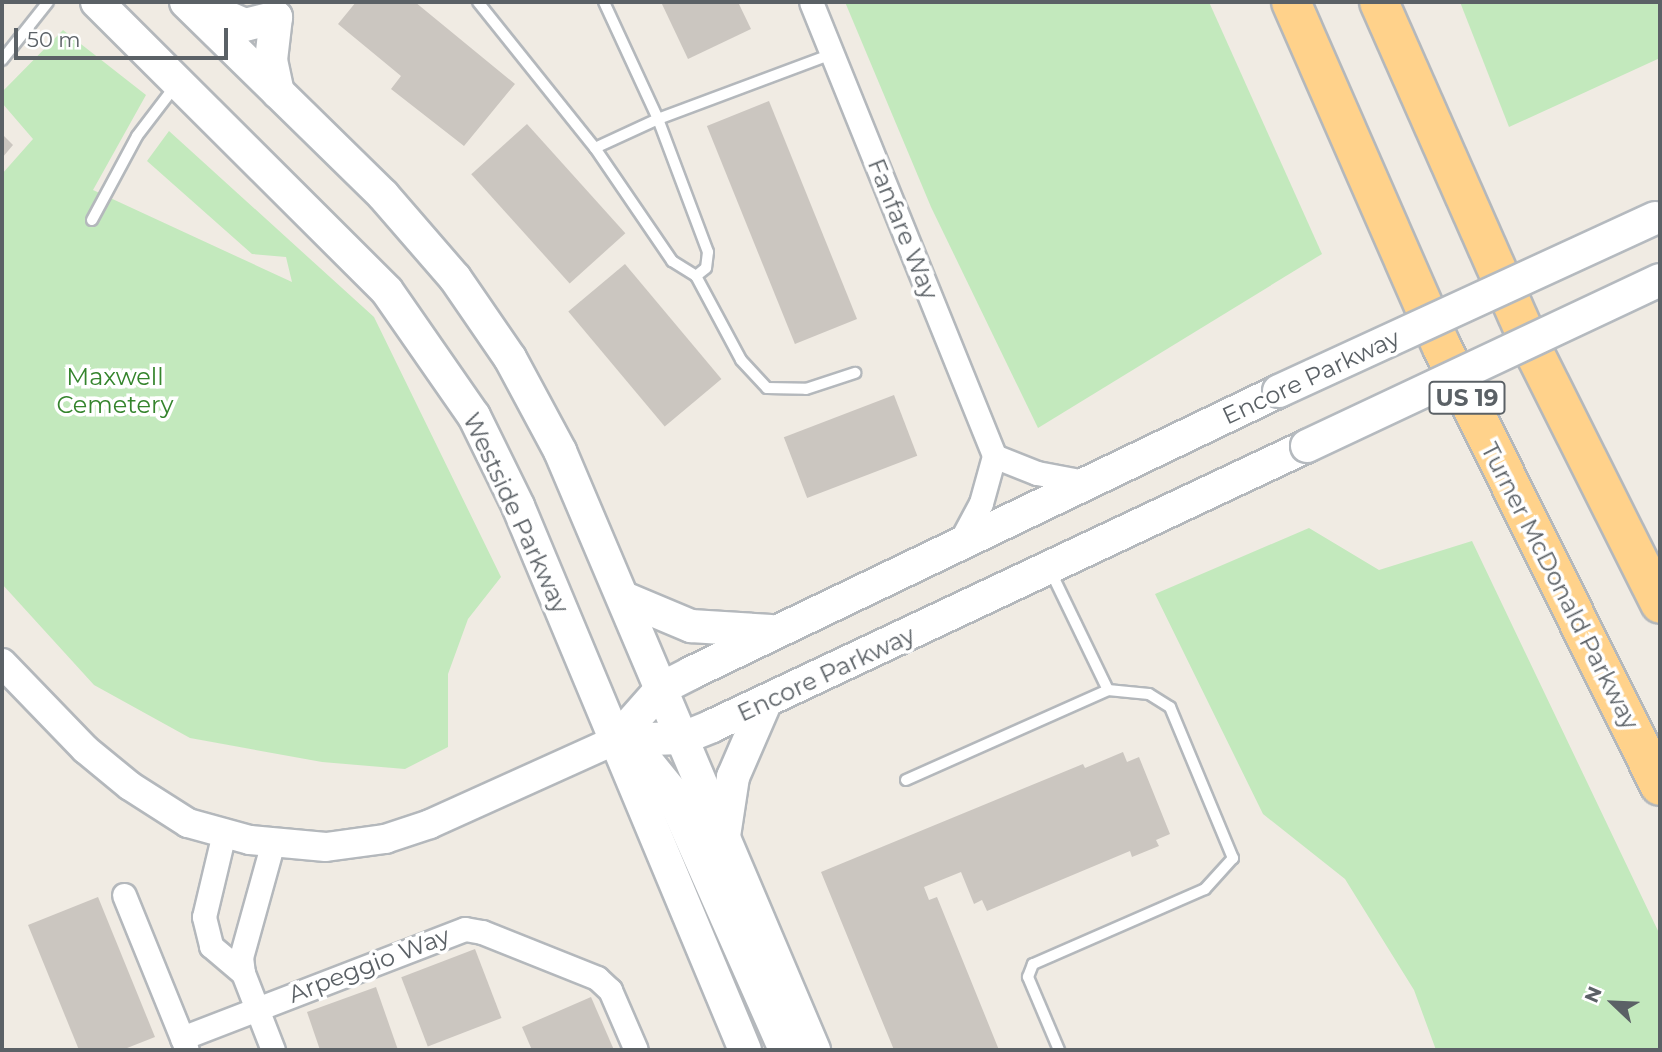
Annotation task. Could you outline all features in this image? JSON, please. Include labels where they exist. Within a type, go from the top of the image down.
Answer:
[{"type":"highway","name":"Turner McDonald Parkway","points":[[1291,2],[1441,345],[1660,786]]},
{"type":"highway","points":[[1378,2],[1527,338],[1660,604]]},
{"type":"main road","name":"Westside Parkway","points":[[97,2],[387,291],[446,372],[518,506],[745,1050]]},
{"type":"main road","points":[[186,2],[383,195],[485,320],[560,451],[814,1050]]},
{"type":"main road","points":[[193,2],[245,25],[283,9]]},
{"type":"main road","points":[[278,92],[271,60],[283,9]]},
{"type":"main road","name":"Encore Parkway","points":[[662,688],[775,631],[1279,391],[1658,217]]},
{"type":"main road","name":"Encore Parkway","points":[[616,740],[683,738],[765,703],[1660,279]]},
{"type":"main road","points":[[624,598],[691,626],[775,631]]},
{"type":"main road","points":[[662,688],[616,740],[645,759],[670,790],[785,1050]]},
{"type":"main road","points":[[724,837],[738,763],[765,703]]},
{"type":"street","name":"Fanfare Way","points":[[811,2],[994,456]]},
{"type":"street","points":[[960,544],[981,503],[994,456],[1037,473],[1090,483]]},
{"type":"street","name":"Encore Parkway","points":[[2,663],[85,749],[130,786],[188,823],[273,842],[326,848],[385,839],[430,824],[616,740]]},
{"type":"street","points":[[224,833],[204,917],[211,946],[243,973]]},
{"type":"street","points":[[273,842],[242,943],[243,973],[273,1050]]},
{"type":"street","points":[[124,895],[185,1044]]},
{"type":"street","name":"Arpeggio Way","points":[[185,1044],[256,1009],[456,931],[473,930],[597,978],[610,990],[636,1050]]},
{"type":"lane","points":[[2,60],[48,2]]},
{"type":"lane","points":[[478,2],[595,148],[672,261],[696,276],[741,360],[767,388],[806,389],[855,373]]},
{"type":"lane","points":[[604,2],[658,119],[708,253],[706,268],[696,276]]},
{"type":"lane","points":[[595,148],[658,119],[832,54]]},
{"type":"lane","points":[[92,220],[137,136],[178,83]]},
{"type":"lane","points":[[1050,570],[1108,690]]},
{"type":"lane","points":[[906,780],[1108,690],[1149,694],[1170,707],[1233,858],[1205,888],[1033,964],[1028,976],[1059,1050]]},
{"type":"green space","points":[[845,2],[1209,2],[1322,254],[1038,428],[931,207]]},
{"type":"green space","points":[[1460,2],[1660,2],[1660,58],[1509,127]]},
{"type":"green space","name":"Maxwell Cemetery","points":[[63,30],[146,95],[93,190],[292,282],[286,257],[252,254],[147,161],[169,131],[374,317],[501,577],[468,619],[448,674],[448,747],[405,769],[322,762],[190,738],[94,685],[2,584],[2,174],[33,139],[2,103],[2,92]]},
{"type":"green space","points":[[1309,528],[1379,570],[1472,541],[1660,935],[1660,1050],[1436,1050],[1414,990],[1345,879],[1263,814],[1155,594]]},
{"type":"building","points":[[356,2],[415,2],[515,84],[464,146],[391,89],[401,76],[338,24]]},
{"type":"building","points":[[661,2],[738,2],[751,29],[688,59]]},
{"type":"building","points":[[769,101],[857,319],[795,344],[707,126]]},
{"type":"building","points":[[527,124],[625,233],[570,283],[471,174]]},
{"type":"building","points":[[2,134],[13,145],[2,158]]},
{"type":"building","points":[[625,264],[721,379],[665,426],[568,312]]},
{"type":"building","points":[[894,395],[917,456],[807,498],[784,437]]},
{"type":"building","points":[[1123,752],[1127,762],[1139,757],[1170,834],[1156,840],[1159,846],[1132,857],[1130,851],[987,911],[982,900],[974,904],[961,872],[924,887],[929,900],[937,897],[999,1050],[894,1050],[821,872],[1083,764],[1085,768]]},
{"type":"building","points":[[98,897],[155,1037],[122,1050],[79,1050],[28,925]]},
{"type":"building","points":[[475,949],[502,1018],[428,1046],[401,977]]},
{"type":"building","points":[[376,987],[398,1050],[320,1050],[307,1012]]},
{"type":"building","points":[[591,997],[614,1050],[532,1050],[522,1027]]}]
